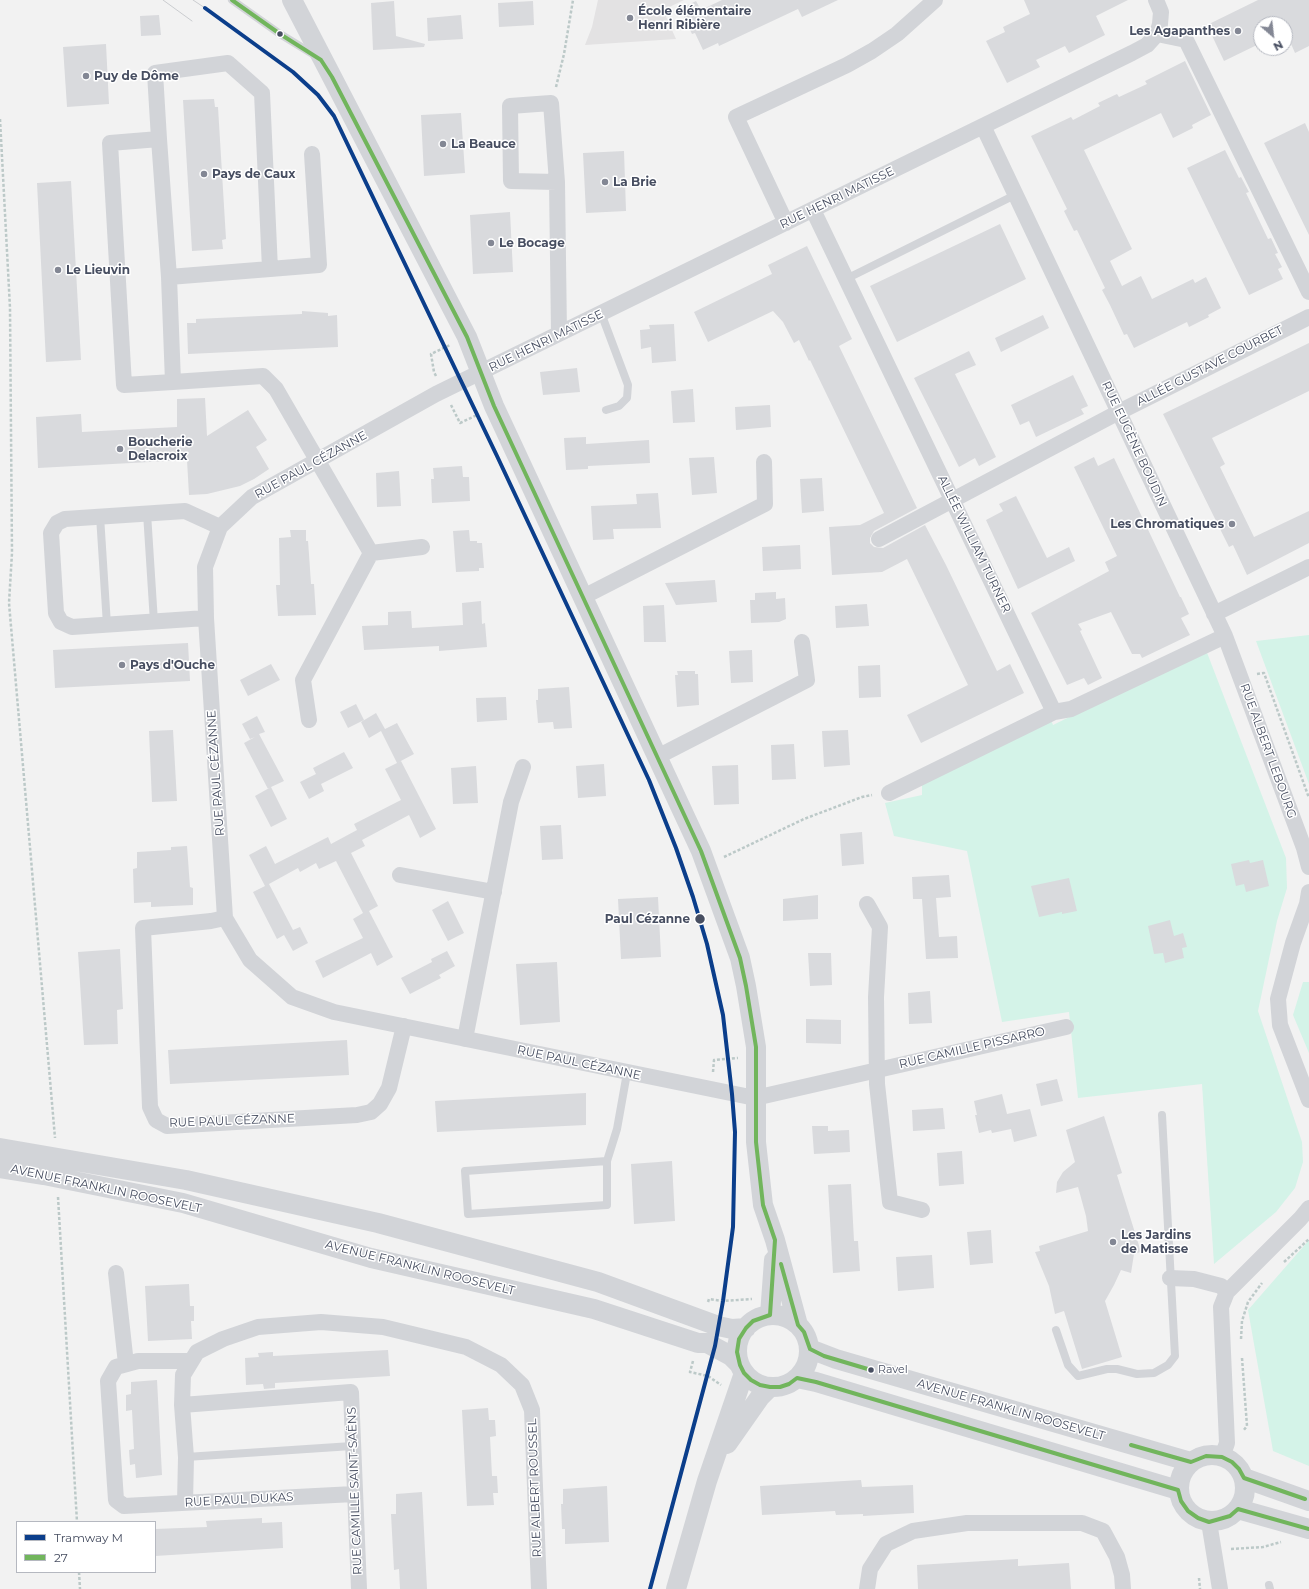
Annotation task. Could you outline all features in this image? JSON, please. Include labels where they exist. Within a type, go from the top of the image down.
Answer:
[{"type":"street","points":[[292,0],[466,337],[494,406],[701,851],[740,958],[746,986],[756,1047],[756,1142],[763,1205],[775,1240],[798,1325]]},
{"type":"street","points":[[786,223],[736,117],[847,65],[872,51],[897,34],[935,0]]},
{"type":"street","points":[[1156,0],[1161,12],[1157,34],[1186,40],[1309,292]]},
{"type":"street","name":"RUE HENRI MATISSE","points":[[481,373],[1132,53],[1147,45],[1157,34]]},
{"type":"street","points":[[173,382],[169,277],[159,139],[156,73],[228,63],[262,93],[270,268]]},
{"type":"street","points":[[557,182],[511,181],[510,106],[552,102],[557,182],[559,334]]},
{"type":"street","name":"RUE EUGÈNE BOUDIN","points":[[983,126],[1225,636]]},
{"type":"street","points":[[159,139],[110,143],[124,384],[263,376],[276,389],[371,553]]},
{"type":"street","points":[[169,277],[320,265],[312,154]]},
{"type":"street","name":"ALLÉE WILLIAM TURNER","points":[[813,210],[1054,712]]},
{"type":"street","name":"ALLÉE GUSTAVE COURBET","points":[[879,539],[1119,412],[1309,317]]},
{"type":"street","name":"RUE PAUL CÉZANNE","points":[[481,373],[436,394],[252,497],[220,527],[205,567],[206,618],[225,918],[250,960],[292,997],[334,1012],[755,1098]]},
{"type":"street","points":[[583,596],[765,504],[764,462]]},
{"type":"street","points":[[206,618],[72,627],[61,622],[56,613],[51,533],[57,523],[65,519],[185,511],[220,527]]},
{"type":"street","points":[[371,553],[422,547]]},
{"type":"street","points":[[309,720],[303,680],[371,553]]},
{"type":"street","points":[[1214,614],[1309,567]]},
{"type":"street","points":[[889,793],[1054,712],[1071,709],[1225,636]]},
{"type":"street","name":"RUE ALBERT LEBOURG","points":[[1225,636],[1304,848],[1309,867]]},
{"type":"street","points":[[657,757],[807,680],[802,642]]},
{"type":"street","points":[[465,1039],[511,802],[523,767]]},
{"type":"street","points":[[400,875],[494,892]]},
{"type":"street","points":[[1309,892],[1307,904],[1293,943],[1278,999],[1280,1025],[1309,1100]]},
{"type":"street","points":[[866,904],[880,927],[876,997],[877,1070],[890,1202],[922,1210]]},
{"type":"street","name":"RUE PAUL CÉZANNE","points":[[225,918],[199,923],[143,928],[150,1107],[156,1120],[167,1126],[357,1115],[371,1112],[380,1104],[389,1088],[404,1026]]},
{"type":"street","name":"RUE CAMILLE PISSARRO","points":[[755,1098],[1066,1026]]},
{"type":"street","name":"AVENUE FRANKLIN ROOSEVELT","points":[[0,1148],[186,1180],[378,1223],[598,1282],[718,1326],[732,1329],[746,1328]]},
{"type":"street","name":"AVENUE FRANKLIN ROOSEVELT","points":[[0,1168],[57,1177],[184,1203],[371,1258],[594,1309],[698,1343],[707,1343],[731,1356],[742,1369]]},
{"type":"street","points":[[1222,1457],[1227,1444],[1221,1307],[1227,1292],[1300,1219],[1309,1208]]},
{"type":"street","points":[[771,1305],[785,1317],[798,1325],[804,1332],[810,1349],[807,1365],[797,1378],[784,1385],[770,1387],[760,1385],[752,1380],[742,1369],[737,1352],[739,1339],[746,1328],[771,1305],[775,1240]]},
{"type":"street","points":[[116,1272],[126,1364],[138,1361],[191,1361],[183,1375],[182,1406],[186,1458],[185,1503]]},
{"type":"street","points":[[1170,1278],[1194,1279],[1221,1286],[1227,1292]]},
{"type":"street","name":"RUE ALBERT ROUSSEL","points":[[191,1361],[196,1352],[223,1339],[258,1327],[321,1322],[391,1329],[466,1347],[501,1365],[522,1385],[532,1410],[539,1589]]},
{"type":"street","name":"AVENUE FRANKLIN ROOSEVELT","points":[[810,1349],[836,1359],[1191,1462]]},
{"type":"street","name":"RUE PAUL DUKAS","points":[[126,1364],[116,1367],[108,1381],[116,1500],[124,1506],[354,1494]]},
{"type":"street","points":[[676,1589],[707,1481],[736,1396],[742,1369]]},
{"type":"street","points":[[797,1378],[816,1382],[1178,1490]]},
{"type":"street","points":[[715,1460],[760,1396],[770,1387]]},
{"type":"street","name":"RUE CAMILLE SAINT-SAËNS","points":[[182,1406],[350,1392],[359,1589]]},
{"type":"street","points":[[1206,1456],[1222,1457],[1232,1462],[1239,1469],[1244,1478],[1245,1489],[1243,1500],[1238,1509],[1230,1516],[1209,1522],[1188,1512],[1181,1501],[1178,1490],[1181,1474],[1191,1462],[1206,1456]]},
{"type":"street","points":[[1244,1478],[1309,1501]]},
{"type":"street","points":[[1238,1509],[1307,1528]]},
{"type":"street","points":[[1209,1522],[1220,1589]]},
{"type":"street","points":[[867,1589],[870,1569],[886,1544],[913,1531],[967,1523],[1082,1523],[1103,1531],[1118,1557],[1123,1589]]},
{"type":"lane","points":[[232,0],[280,34],[322,60]]},
{"type":"lane","points":[[846,279],[1015,195]]},
{"type":"lane","points":[[602,313],[628,385],[627,398],[619,406],[606,410]]},
{"type":"lane","points":[[148,513],[154,622]]},
{"type":"lane","points":[[100,516],[107,625]]},
{"type":"lane","points":[[607,1161],[465,1171],[468,1214],[607,1205],[607,1161],[617,1129],[627,1073]]},
{"type":"lane","points":[[1056,1330],[1068,1365],[1078,1376],[1117,1368],[1137,1374],[1154,1373],[1168,1366],[1175,1356],[1162,1114]]},
{"type":"lane","points":[[186,1458],[352,1446]]},
{"type":"path","points":[[552,102],[564,54],[573,0]]},
{"type":"path","points":[[0,119],[10,308],[12,553],[9,603],[56,1157]]},
{"type":"path","points":[[1241,676],[1264,673],[1309,798]]},
{"type":"path","points":[[706,865],[804,819],[862,797],[889,793]]},
{"type":"path","points":[[57,1177],[77,1521]]},
{"type":"path","points":[[1279,1267],[1309,1239]]},
{"type":"path","points":[[1241,1345],[1242,1321],[1248,1302],[1268,1278]]},
{"type":"path","points":[[709,1299],[771,1305]]},
{"type":"path","points":[[1226,1432],[1243,1430],[1247,1426],[1242,1352]]},
{"type":"path","points":[[1214,1549],[1272,1546],[1288,1540],[1307,1528]]},
{"type":"path","points":[[79,1573],[80,1589]]},
{"type":"shaded area","name":"École élémentaire Henri Ribière","points":[[598,0],[684,0],[663,10],[676,39],[585,45],[592,27]]},
{"type":"green space","points":[[1309,635],[1309,784],[1256,641]]},
{"type":"green space","points":[[1206,650],[1286,858],[1287,888],[1277,921],[1258,1011],[1302,1142],[1303,1162],[1295,1188],[1276,1212],[1214,1264],[1202,1084],[1078,1098],[1069,1012],[1002,1022],[967,851],[894,836],[885,803],[922,795],[922,784],[1051,720],[1053,725]]},
{"type":"green space","points":[[1303,982],[1309,982],[1309,1053],[1293,1015]]},
{"type":"green space","points":[[1309,1240],[1309,1466],[1273,1451],[1248,1310]]},
{"type":"building","points":[[722,0],[838,0],[802,17],[798,9],[719,46],[718,43],[703,50],[695,33],[692,34],[680,9],[696,1],[701,10]]},
{"type":"building","points":[[1024,0],[1128,0],[1096,16],[1105,35],[1069,53],[1065,46],[1036,60],[1040,67],[1007,83],[986,41],[1005,32],[1003,27],[1030,14]]},
{"type":"building","name":"Les Agapanthes","points":[[1258,0],[1309,0],[1309,46],[1295,53],[1293,48],[1293,16],[1253,16],[1253,47],[1224,61],[1207,25]]},
{"type":"building","points":[[394,1],[396,36],[425,44],[424,47],[373,50],[371,3]]},
{"type":"building","points":[[533,1],[534,25],[499,27],[498,3]]},
{"type":"building","points":[[159,15],[161,35],[141,36],[140,16]]},
{"type":"building","points":[[461,15],[463,39],[428,41],[427,18]]},
{"type":"building","name":"Puy de Dôme","points":[[106,44],[109,104],[67,107],[63,47]]},
{"type":"building","points":[[1185,61],[1211,115],[1192,125],[1193,128],[1173,138],[1161,113],[1084,150],[1132,249],[1110,261],[1122,286],[1141,276],[1152,299],[1193,279],[1195,283],[1206,277],[1221,308],[1208,315],[1209,317],[1189,327],[1187,322],[1134,348],[1127,334],[1124,335],[1102,290],[1105,288],[1077,230],[1074,231],[1064,211],[1067,209],[1031,136],[1071,117],[1073,120],[1100,106],[1098,103],[1117,94],[1119,97],[1147,84],[1145,81]]},
{"type":"building","name":"Pays de Caux","points":[[214,99],[215,107],[218,107],[226,239],[222,240],[223,249],[192,251],[183,100]]},
{"type":"building","name":"La Beauce","points":[[461,113],[465,173],[424,176],[421,115]]},
{"type":"building","points":[[1305,123],[1309,132],[1309,235],[1264,143]]},
{"type":"building","points":[[1225,150],[1239,178],[1241,177],[1249,192],[1246,193],[1268,239],[1271,238],[1278,253],[1275,254],[1282,267],[1278,269],[1283,279],[1249,295],[1187,168]]},
{"type":"building","name":"La Brie","points":[[624,151],[626,211],[586,213],[583,153]]},
{"type":"building","name":"Le Lieuvin","points":[[71,181],[81,360],[46,362],[37,183]]},
{"type":"building","name":"Le Bocage","points":[[510,212],[513,272],[473,274],[470,215]]},
{"type":"building","points":[[1000,224],[1026,279],[897,342],[870,286]]},
{"type":"building","points":[[807,246],[852,339],[839,346],[917,508],[874,531],[870,538],[870,543],[874,547],[883,548],[925,525],[997,671],[1010,664],[1024,693],[921,743],[907,715],[968,685],[907,559],[882,572],[832,575],[829,527],[860,525],[884,513],[810,360],[809,361],[799,340],[794,343],[783,322],[773,311],[708,342],[694,312],[772,274],[768,265]]},
{"type":"building","points":[[302,311],[328,313],[328,316],[337,315],[338,347],[188,354],[187,323],[196,323],[196,319],[302,314]]},
{"type":"building","points":[[1043,315],[1049,328],[1001,352],[995,338]]},
{"type":"building","points":[[674,324],[676,361],[652,363],[651,347],[641,349],[640,330],[650,329],[649,325]]},
{"type":"building","points":[[1309,343],[1309,391],[1212,438],[1225,464],[1220,467],[1254,537],[1309,511],[1309,543],[1247,575],[1233,545],[1229,547],[1163,414]]},
{"type":"building","points":[[969,351],[976,365],[955,374],[996,457],[979,466],[975,458],[959,467],[914,378]]},
{"type":"building","points":[[577,368],[580,392],[543,395],[540,372]]},
{"type":"building","points":[[1073,375],[1088,406],[1081,409],[1084,414],[1036,437],[1029,421],[1020,425],[1011,405]]},
{"type":"building","points":[[693,389],[695,422],[673,423],[671,391]]},
{"type":"building","points":[[205,398],[207,436],[248,410],[267,440],[256,447],[269,469],[240,486],[207,494],[189,495],[187,460],[38,468],[36,417],[81,414],[82,432],[177,427],[177,399]]},
{"type":"building","points":[[770,405],[771,427],[736,430],[735,407]]},
{"type":"building","points":[[586,437],[586,444],[649,440],[650,463],[588,466],[588,469],[566,470],[564,438]]},
{"type":"building","points":[[714,457],[717,493],[692,495],[689,458]]},
{"type":"building","points":[[1094,457],[1098,466],[1114,458],[1189,614],[1181,618],[1190,635],[1142,658],[1140,654],[1132,654],[1111,612],[1078,624],[1082,630],[1080,631],[1102,678],[1088,685],[1084,678],[1067,685],[1031,613],[1109,571],[1105,562],[1117,556],[1074,467]]},
{"type":"building","points":[[462,466],[463,477],[469,477],[470,501],[432,503],[431,479],[434,479],[433,468]]},
{"type":"building","points":[[399,471],[401,506],[377,507],[376,473]]},
{"type":"building","points":[[822,478],[824,511],[802,513],[800,479]]},
{"type":"building","points":[[658,493],[661,528],[613,529],[614,539],[593,540],[591,506],[637,504],[636,494]]},
{"type":"building","points":[[1016,496],[1047,558],[1069,547],[1075,561],[1018,589],[986,520],[1003,511],[999,504]]},
{"type":"building","points":[[290,530],[306,530],[311,584],[314,584],[316,615],[278,616],[276,585],[280,585],[279,538],[291,537]]},
{"type":"building","points":[[469,530],[470,541],[482,543],[484,568],[479,568],[479,571],[456,572],[453,531]]},
{"type":"building","points":[[800,545],[801,569],[763,571],[762,547]]},
{"type":"building","points":[[715,580],[717,602],[676,605],[665,583]]},
{"type":"building","points":[[776,592],[776,599],[785,598],[786,619],[779,622],[751,623],[750,600],[755,600],[755,593]]},
{"type":"building","points":[[481,601],[482,624],[485,623],[487,647],[439,651],[439,646],[364,650],[362,626],[388,625],[388,612],[411,611],[412,628],[463,625],[462,603]]},
{"type":"building","points":[[867,604],[869,626],[836,628],[835,606]]},
{"type":"building","points":[[664,605],[666,642],[644,642],[643,606]]},
{"type":"building","name":"Pays d'Ouche","points":[[188,643],[190,681],[55,688],[53,650]]},
{"type":"building","points":[[752,650],[753,682],[731,683],[729,651]]},
{"type":"building","points":[[271,664],[280,680],[248,696],[240,680]]},
{"type":"building","points":[[880,665],[881,697],[859,698],[858,666]]},
{"type":"building","points":[[677,671],[695,671],[695,674],[698,674],[699,705],[677,707],[675,675],[678,675]]},
{"type":"building","points":[[569,687],[572,728],[554,729],[553,722],[538,723],[536,700],[538,700],[538,689]]},
{"type":"building","points":[[506,697],[507,720],[477,722],[476,698]]},
{"type":"building","points":[[356,704],[364,720],[348,728],[340,712]]},
{"type":"building","points":[[376,713],[385,729],[397,723],[414,754],[397,763],[381,731],[369,738],[361,722]]},
{"type":"building","points":[[257,716],[265,732],[259,734],[284,781],[271,787],[287,819],[271,827],[255,796],[268,789],[244,743],[255,737],[250,739],[242,724]]},
{"type":"building","points":[[173,730],[177,801],[152,802],[149,731]]},
{"type":"building","points":[[848,730],[850,765],[824,767],[822,731]]},
{"type":"building","points":[[794,744],[796,779],[772,780],[771,745]]},
{"type":"building","points":[[344,752],[353,768],[321,784],[324,791],[309,799],[300,782],[316,774],[313,768]]},
{"type":"building","points":[[401,761],[436,829],[420,838],[409,815],[362,840],[365,846],[351,853],[378,906],[369,911],[393,957],[377,966],[371,953],[323,978],[315,961],[363,938],[353,919],[363,913],[336,861],[319,869],[316,863],[300,872],[298,868],[269,884],[293,930],[300,927],[308,943],[293,951],[284,935],[277,939],[253,892],[265,886],[249,855],[266,846],[275,864],[328,837],[331,844],[357,830],[354,824],[401,800],[385,769]]},
{"type":"building","points":[[604,764],[606,796],[578,798],[576,766]]},
{"type":"building","points":[[738,765],[739,804],[714,805],[712,766]]},
{"type":"building","points":[[476,766],[478,803],[453,804],[451,768]]},
{"type":"building","points":[[561,825],[563,859],[542,860],[540,826]]},
{"type":"building","points":[[862,832],[864,864],[842,866],[840,834]]},
{"type":"building","points":[[187,846],[190,887],[193,888],[193,905],[151,907],[151,902],[134,903],[133,869],[137,868],[137,852],[171,850],[171,847]]},
{"type":"building","points":[[1249,860],[1250,863],[1263,860],[1269,886],[1246,892],[1244,884],[1236,886],[1231,864]]},
{"type":"building","points":[[949,875],[951,897],[936,898],[939,937],[957,936],[958,958],[926,959],[922,899],[913,899],[912,877]]},
{"type":"building","points":[[1069,878],[1077,911],[1062,914],[1062,912],[1039,917],[1031,886]]},
{"type":"building","points":[[818,895],[818,919],[783,921],[783,899]]},
{"type":"building","points":[[658,897],[661,957],[621,959],[618,899]]},
{"type":"building","points":[[448,901],[464,933],[448,941],[432,910]]},
{"type":"building","points":[[1170,920],[1174,936],[1183,933],[1187,947],[1182,948],[1184,958],[1165,963],[1163,953],[1154,954],[1148,926]]},
{"type":"building","points":[[120,949],[123,1009],[117,1010],[118,1044],[84,1045],[78,952]]},
{"type":"building","points":[[447,951],[455,966],[439,975],[441,978],[410,994],[401,978],[432,962],[431,959]]},
{"type":"building","points":[[808,953],[831,953],[832,985],[810,986]]},
{"type":"building","points":[[557,962],[560,1022],[520,1025],[516,964]]},
{"type":"building","points":[[930,991],[932,1023],[909,1024],[908,993]]},
{"type":"building","points":[[806,1019],[841,1020],[841,1044],[806,1043]]},
{"type":"building","points":[[347,1040],[349,1075],[170,1084],[168,1050]]},
{"type":"building","points":[[1057,1079],[1063,1101],[1041,1106],[1036,1084]]},
{"type":"building","points":[[586,1093],[586,1125],[437,1132],[435,1101]]},
{"type":"building","points":[[1002,1094],[1007,1114],[1030,1109],[1037,1136],[1014,1142],[1011,1129],[992,1133],[991,1130],[979,1133],[974,1101]]},
{"type":"building","points":[[943,1108],[945,1129],[913,1131],[912,1110]]},
{"type":"building","name":"Les Jardins de Matisse","points":[[1104,1116],[1122,1173],[1117,1175],[1141,1252],[1134,1254],[1131,1273],[1121,1270],[1105,1301],[1122,1357],[1082,1369],[1064,1311],[1055,1314],[1049,1286],[1035,1252],[1040,1251],[1039,1246],[1088,1231],[1086,1216],[1078,1187],[1056,1193],[1057,1182],[1063,1172],[1075,1162],[1066,1130]]},
{"type":"building","points":[[812,1126],[828,1126],[828,1131],[849,1130],[850,1152],[814,1154]]},
{"type":"building","points":[[962,1151],[964,1184],[939,1186],[937,1153]]},
{"type":"building","points":[[672,1161],[675,1221],[634,1224],[631,1164]]},
{"type":"building","points":[[851,1184],[854,1241],[858,1241],[860,1271],[833,1273],[828,1185]]},
{"type":"building","points":[[991,1230],[993,1263],[970,1265],[967,1232]]},
{"type":"building","points":[[932,1255],[934,1288],[898,1291],[896,1257]]},
{"type":"building","points":[[189,1284],[190,1306],[194,1306],[194,1321],[191,1321],[192,1339],[148,1341],[145,1286]]},
{"type":"building","points":[[388,1350],[390,1376],[275,1383],[275,1388],[264,1389],[263,1384],[246,1385],[245,1358],[259,1357],[258,1353],[273,1352],[273,1356]]},
{"type":"building","points":[[157,1380],[162,1475],[136,1478],[135,1464],[130,1465],[129,1450],[134,1449],[132,1410],[126,1411],[126,1395],[131,1394],[131,1382]]},
{"type":"building","points":[[488,1408],[489,1420],[495,1420],[496,1436],[490,1437],[492,1476],[497,1476],[498,1493],[493,1493],[494,1505],[467,1506],[462,1410]]},
{"type":"building","points":[[861,1480],[862,1487],[913,1485],[914,1513],[863,1516],[863,1514],[836,1515],[835,1511],[762,1515],[760,1486]]},
{"type":"building","points":[[607,1486],[609,1542],[565,1544],[565,1529],[562,1529],[561,1504],[563,1504],[563,1489]]},
{"type":"building","points":[[422,1492],[427,1589],[400,1589],[399,1569],[394,1570],[391,1514],[396,1514],[396,1494]]},
{"type":"building","points":[[262,1518],[262,1523],[282,1522],[283,1548],[156,1556],[156,1529],[207,1527],[206,1521]]},
{"type":"building","points":[[1018,1559],[1018,1566],[1069,1563],[1071,1589],[918,1589],[917,1565]]},
{"type":"tram line","points":[[163,0],[192,21]]},
{"type":"tram line","points":[[193,0],[205,8]]},
{"type":"tram line","name":"M","points":[[205,8],[293,72],[318,95],[334,116],[497,456],[649,780],[676,848],[707,944],[723,1015],[732,1094],[735,1132],[733,1227],[715,1346],[650,1589]]},
{"type":"transit line","name":"27","points":[[232,0],[280,34],[321,60],[332,77],[467,337],[494,406],[701,851],[740,958],[746,986],[756,1047],[756,1142],[763,1205],[775,1240],[770,1315],[753,1321],[746,1328],[739,1339],[737,1352],[740,1365],[744,1373],[751,1380],[760,1385],[770,1387],[780,1387],[789,1384],[797,1378],[816,1382],[1178,1490],[1181,1501],[1188,1511],[1198,1518],[1209,1522],[1230,1516],[1238,1509],[1309,1529]]},
{"type":"transit line","name":"27","points":[[781,1264],[798,1325],[804,1332],[810,1349],[824,1356],[871,1370]]},
{"type":"transit line","name":"27","points":[[1131,1445],[1191,1462],[1206,1456],[1222,1457],[1232,1462],[1239,1469],[1244,1478],[1305,1499]]},
{"type":"place","name":"École élémentaire Henri Ribière","points":[[630,18]]},
{"type":"place","name":"Les Agapanthes","points":[[1238,31]]},
{"type":"place","name":"Puy de Dôme","points":[[86,76]]},
{"type":"place","name":"La Beauce","points":[[443,144]]},
{"type":"place","name":"Pays de Caux","points":[[204,174]]},
{"type":"place","name":"La Brie","points":[[605,182]]},
{"type":"place","name":"Le Bocage","points":[[491,243]]},
{"type":"place","name":"Le Lieuvin","points":[[58,270]]},
{"type":"place","name":"Boucherie Delacroix","points":[[120,449]]},
{"type":"place","name":"Les Chromatiques","points":[[1232,524]]},
{"type":"place","name":"Pays d'Ouche","points":[[122,665]]},
{"type":"place","name":"Paul Cézanne","points":[[700,919]]},
{"type":"place","name":"Les Jardins de Matisse","points":[[1113,1242]]},
{"type":"place","name":"Ravel","points":[[871,1370]]}]
